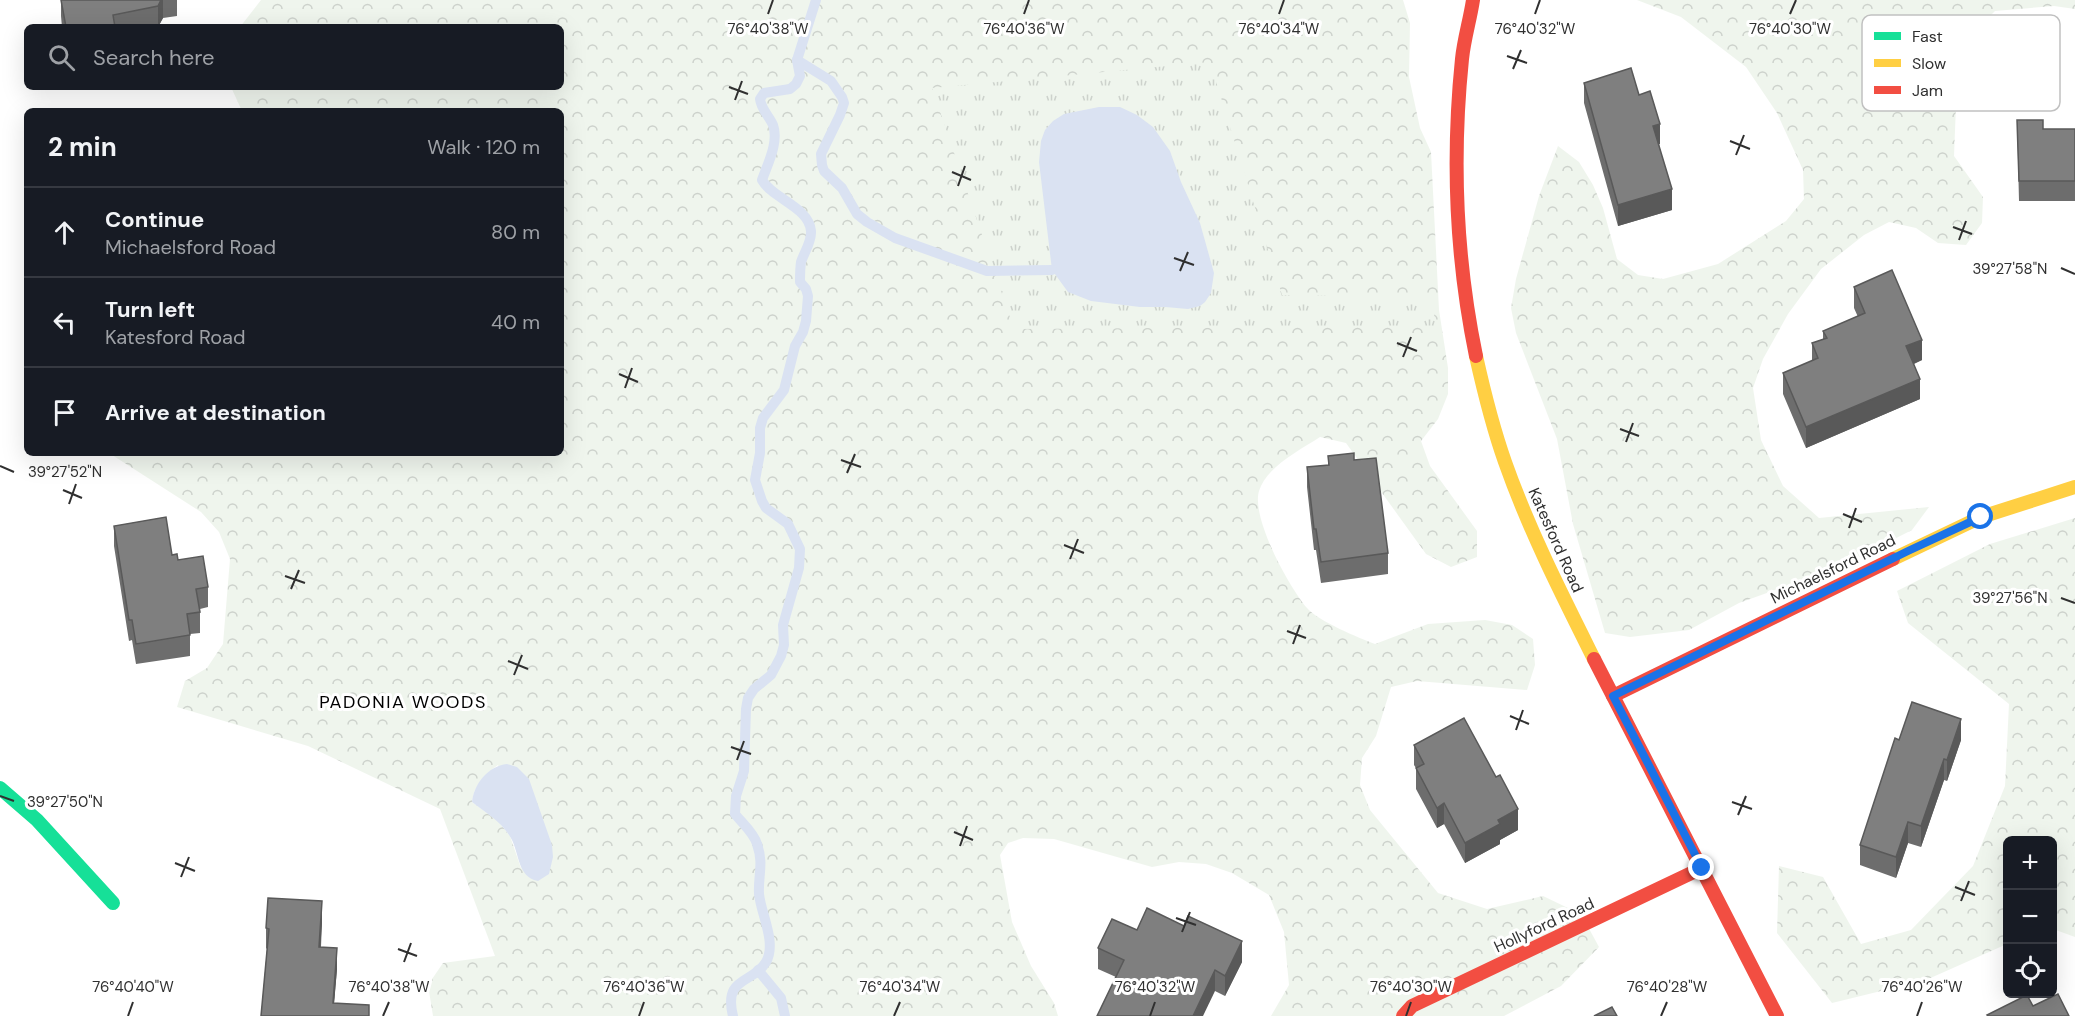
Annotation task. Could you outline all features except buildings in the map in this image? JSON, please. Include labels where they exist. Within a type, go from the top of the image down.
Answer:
[{"type":"street","name":"Katesford Road","points":[[1473,0],[1462,57],[1457,154],[1461,256],[1474,350],[1495,433],[1527,523],[1777,1016]]},
{"type":"street","name":"Michaelsford Road","points":[[1613,696],[1971,522],[2075,487]]},
{"type":"street","points":[[0,788],[37,820],[113,903]]},
{"type":"street","name":"Hollyford Road","points":[[1403,1016],[1412,1006],[1702,868]]},
{"type":"green space","points":[[261,0],[1403,0],[1410,23],[1409,77],[1420,128],[1431,152],[1439,310],[1448,368],[1448,394],[1438,419],[1421,441],[1430,466],[1477,531],[1477,557],[1451,567],[1426,554],[1346,443],[1320,437],[1276,467],[1263,482],[1259,491],[1258,503],[1261,518],[1273,552],[1299,598],[1312,613],[1349,633],[1375,644],[1428,624],[1485,620],[1512,625],[1533,639],[1535,665],[1527,690],[1417,681],[1391,687],[1376,736],[1362,758],[1360,785],[1370,810],[1438,893],[1487,909],[1543,896],[1568,908],[1587,925],[1599,947],[1561,986],[1504,1016],[1271,1016],[1289,985],[1284,932],[1269,895],[1232,873],[1206,864],[1179,862],[1152,867],[1054,839],[1023,838],[1008,843],[1000,855],[1012,922],[1031,966],[1054,1003],[1058,1016],[433,1016],[428,985],[443,963],[495,956],[440,809],[308,746],[177,707],[185,681],[207,668],[223,644],[230,559],[219,532],[201,512],[114,456],[564,456],[564,108],[241,108],[232,90],[564,90],[564,24],[242,24]],"holes":[[[498,765],[522,871],[510,836],[498,821],[472,802],[475,790],[481,781]]]},
{"type":"green space","points":[[1637,0],[2075,0],[2075,9],[2054,6],[1995,11],[1991,15],[1862,15],[1862,111],[1956,111],[1954,156],[1983,197],[1982,223],[1966,245],[1938,243],[1916,228],[1889,222],[1864,235],[1821,269],[1788,314],[1763,359],[1753,388],[1761,440],[1783,486],[1819,518],[1929,507],[1912,530],[1839,567],[1739,603],[1689,630],[1630,637],[1605,633],[1573,524],[1557,439],[1516,333],[1511,308],[1516,279],[1539,196],[1558,146],[1579,162],[1593,185],[1603,208],[1617,259],[1638,275],[1663,279],[1718,264],[1786,221],[1804,199],[1803,170],[1777,113],[1746,67],[1681,17]]},
{"type":"green space","points":[[1210,62],[1282,295],[1431,297],[1436,326],[1014,329],[932,88]]},
{"type":"green space","points":[[2075,518],[2075,937],[2057,930],[2057,836],[2003,836],[2003,946],[1926,980],[1832,1003],[1777,933],[1779,866],[1823,877],[1861,944],[1911,930],[1973,866],[2005,786],[2009,704],[1908,623],[1897,591],[1990,544]]},
{"type":"water","points":[[1099,107],[1120,107],[1137,115],[1153,127],[1170,151],[1200,223],[1214,273],[1211,293],[1200,306],[1188,309],[1140,307],[1091,301],[1068,292],[1052,270],[1039,162],[1041,141],[1045,130],[1064,114]]},
{"type":"water","points":[[507,764],[517,767],[529,779],[552,845],[553,857],[549,874],[538,881],[522,869],[513,841],[501,825],[472,802],[473,795],[483,777],[494,768]]},
{"type":"waterway","points":[[733,1016],[732,994],[741,982],[754,974],[766,962],[770,946],[759,894],[759,851],[748,828],[735,814],[736,796],[744,771],[746,709],[748,698],[754,689],[771,675],[781,656],[784,645],[783,625],[799,568],[800,549],[788,524],[766,508],[755,480],[760,453],[760,428],[763,418],[784,390],[795,346],[806,321],[808,296],[800,282],[800,270],[811,235],[809,223],[798,209],[774,193],[762,180],[775,138],[773,125],[760,99],[764,93],[790,89],[796,84],[800,76],[797,60],[816,0]]},
{"type":"waterway","points":[[797,60],[831,81],[842,97],[844,103],[840,115],[821,154],[822,165],[824,171],[842,188],[857,214],[895,238],[987,271],[1052,270]]},
{"type":"waterway","points":[[758,970],[781,998],[785,1016]]},
{"type":"traffic: fast","points":[[0,788],[37,820],[113,903]]},
{"type":"traffic: slow","points":[[1476,356],[1493,423],[1514,487],[1546,562],[1594,659]]},
{"type":"traffic: slow","points":[[1893,559],[1981,517],[2075,487]]},
{"type":"traffic: jam","points":[[1473,0],[1462,59],[1457,170],[1460,245],[1476,356]]},
{"type":"traffic: jam","points":[[1613,696],[1893,559]]},
{"type":"traffic: jam","points":[[1594,659],[1777,1016]]},
{"type":"traffic: jam","points":[[1403,1016],[1412,1006],[1702,868]]},
{"type":"district","name":"PADONIA WOODS","points":[[403,702]]},
{"type":"route","points":[[1702,868],[1613,696],[1981,517]]}]
